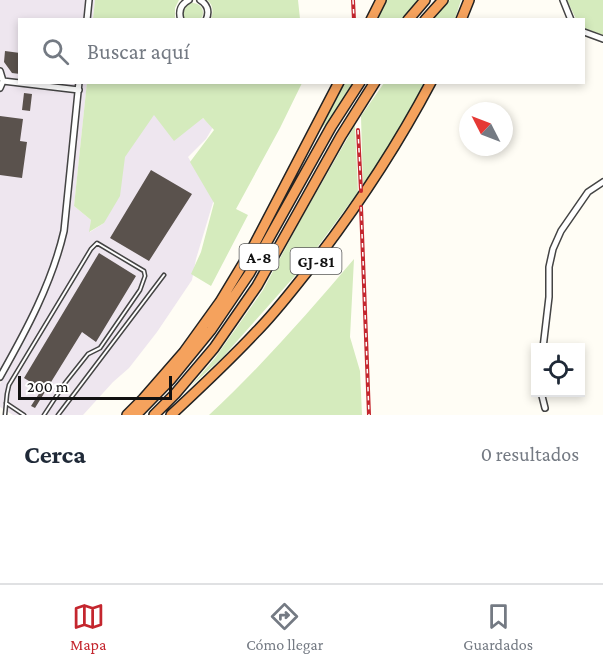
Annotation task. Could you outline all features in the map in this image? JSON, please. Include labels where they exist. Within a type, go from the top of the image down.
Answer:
[{"type":"highway","points":[[372,18],[381,0]]},
{"type":"highway","points":[[410,18],[425,0]]},
{"type":"highway","points":[[427,18],[443,0]]},
{"type":"highway","points":[[462,18],[469,0]]},
{"type":"highway","points":[[127,415],[184,352],[220,302],[252,249],[338,84]]},
{"type":"highway","name":"A-8","points":[[136,415],[171,379],[211,330],[249,274],[330,127],[359,84]]},
{"type":"highway","name":"A-8","points":[[154,415],[214,348],[257,286],[341,136],[374,84]]},
{"type":"highway","name":"GJ-81","points":[[171,415],[258,331],[333,238],[373,181],[429,84]]},
{"type":"street","points":[[87,18],[89,0]]},
{"type":"street","points":[[182,18],[181,8],[189,0]]},
{"type":"street","points":[[200,0],[207,7],[206,18]]},
{"type":"street","points":[[563,0],[570,18]]},
{"type":"street","points":[[585,32],[603,39]]},
{"type":"street","points":[[0,71],[3,81],[0,88]]},
{"type":"street","points":[[3,81],[18,83]]},
{"type":"street","points":[[28,84],[79,90]]},
{"type":"street","points":[[0,377],[42,297],[60,248],[64,231],[80,84]]},
{"type":"street","points":[[544,343],[549,297],[549,267],[553,249],[561,231],[588,192],[603,182]]},
{"type":"street","points":[[542,397],[545,408]]},
{"type":"lane","points":[[5,415],[9,385],[91,249],[97,243],[144,271],[146,276],[140,290],[100,348],[88,354],[44,415]]},
{"type":"lane","points":[[58,415],[164,275]]},
{"type":"lane","points":[[6,403],[24,415]]},
{"type":"shaded area","points":[[0,0],[95,0],[93,18],[18,18],[18,84],[87,84],[74,206],[91,220],[90,232],[104,223],[123,153],[153,113],[200,116],[213,127],[206,139],[188,157],[214,199],[192,280],[157,332],[129,368],[83,415],[13,415],[0,407],[0,384],[3,378],[0,377]]},
{"type":"green space","points":[[95,0],[179,0],[175,8],[175,18],[93,18]]},
{"type":"green space","points":[[207,0],[298,0],[300,18],[211,18],[212,7]]},
{"type":"green space","points":[[386,0],[418,0],[403,18],[377,18]]},
{"type":"green space","points":[[450,0],[461,0],[455,18],[434,18]]},
{"type":"green space","points":[[567,0],[603,0],[603,35],[585,28],[585,18],[576,18]]},
{"type":"green space","points":[[191,3],[202,8],[201,18],[185,18],[183,14]]},
{"type":"green space","points":[[87,84],[302,84],[236,209],[248,215],[211,286],[191,274],[201,252],[214,203],[190,162],[214,130],[203,118],[174,141],[154,115],[125,157],[120,196],[104,223],[89,232],[91,220],[74,206]]},
{"type":"green space","points":[[341,84],[352,84],[331,118],[321,129],[325,115]]},
{"type":"green space","points":[[383,84],[426,84],[363,189],[361,116]]},
{"type":"green space","points":[[355,125],[358,192],[302,268],[223,357],[191,386],[215,358],[263,290]]},
{"type":"green space","points":[[354,259],[350,337],[360,371],[362,415],[209,415],[266,359]]},
{"type":"building","points":[[5,51],[18,53],[18,74],[12,73],[4,62]]},
{"type":"building","points":[[24,93],[32,94],[30,111],[22,110]]},
{"type":"building","points":[[0,116],[23,119],[20,141],[27,142],[22,178],[0,175]]},
{"type":"building","points":[[151,170],[192,194],[149,261],[110,238]]},
{"type":"building","points":[[99,253],[136,276],[96,342],[82,332],[35,408],[31,406],[42,389],[24,378]]},
{"type":"railway","points":[[353,0],[354,18]]},
{"type":"railway","points":[[358,130],[361,191]]},
{"type":"railway","points":[[361,207],[369,415]]}]
